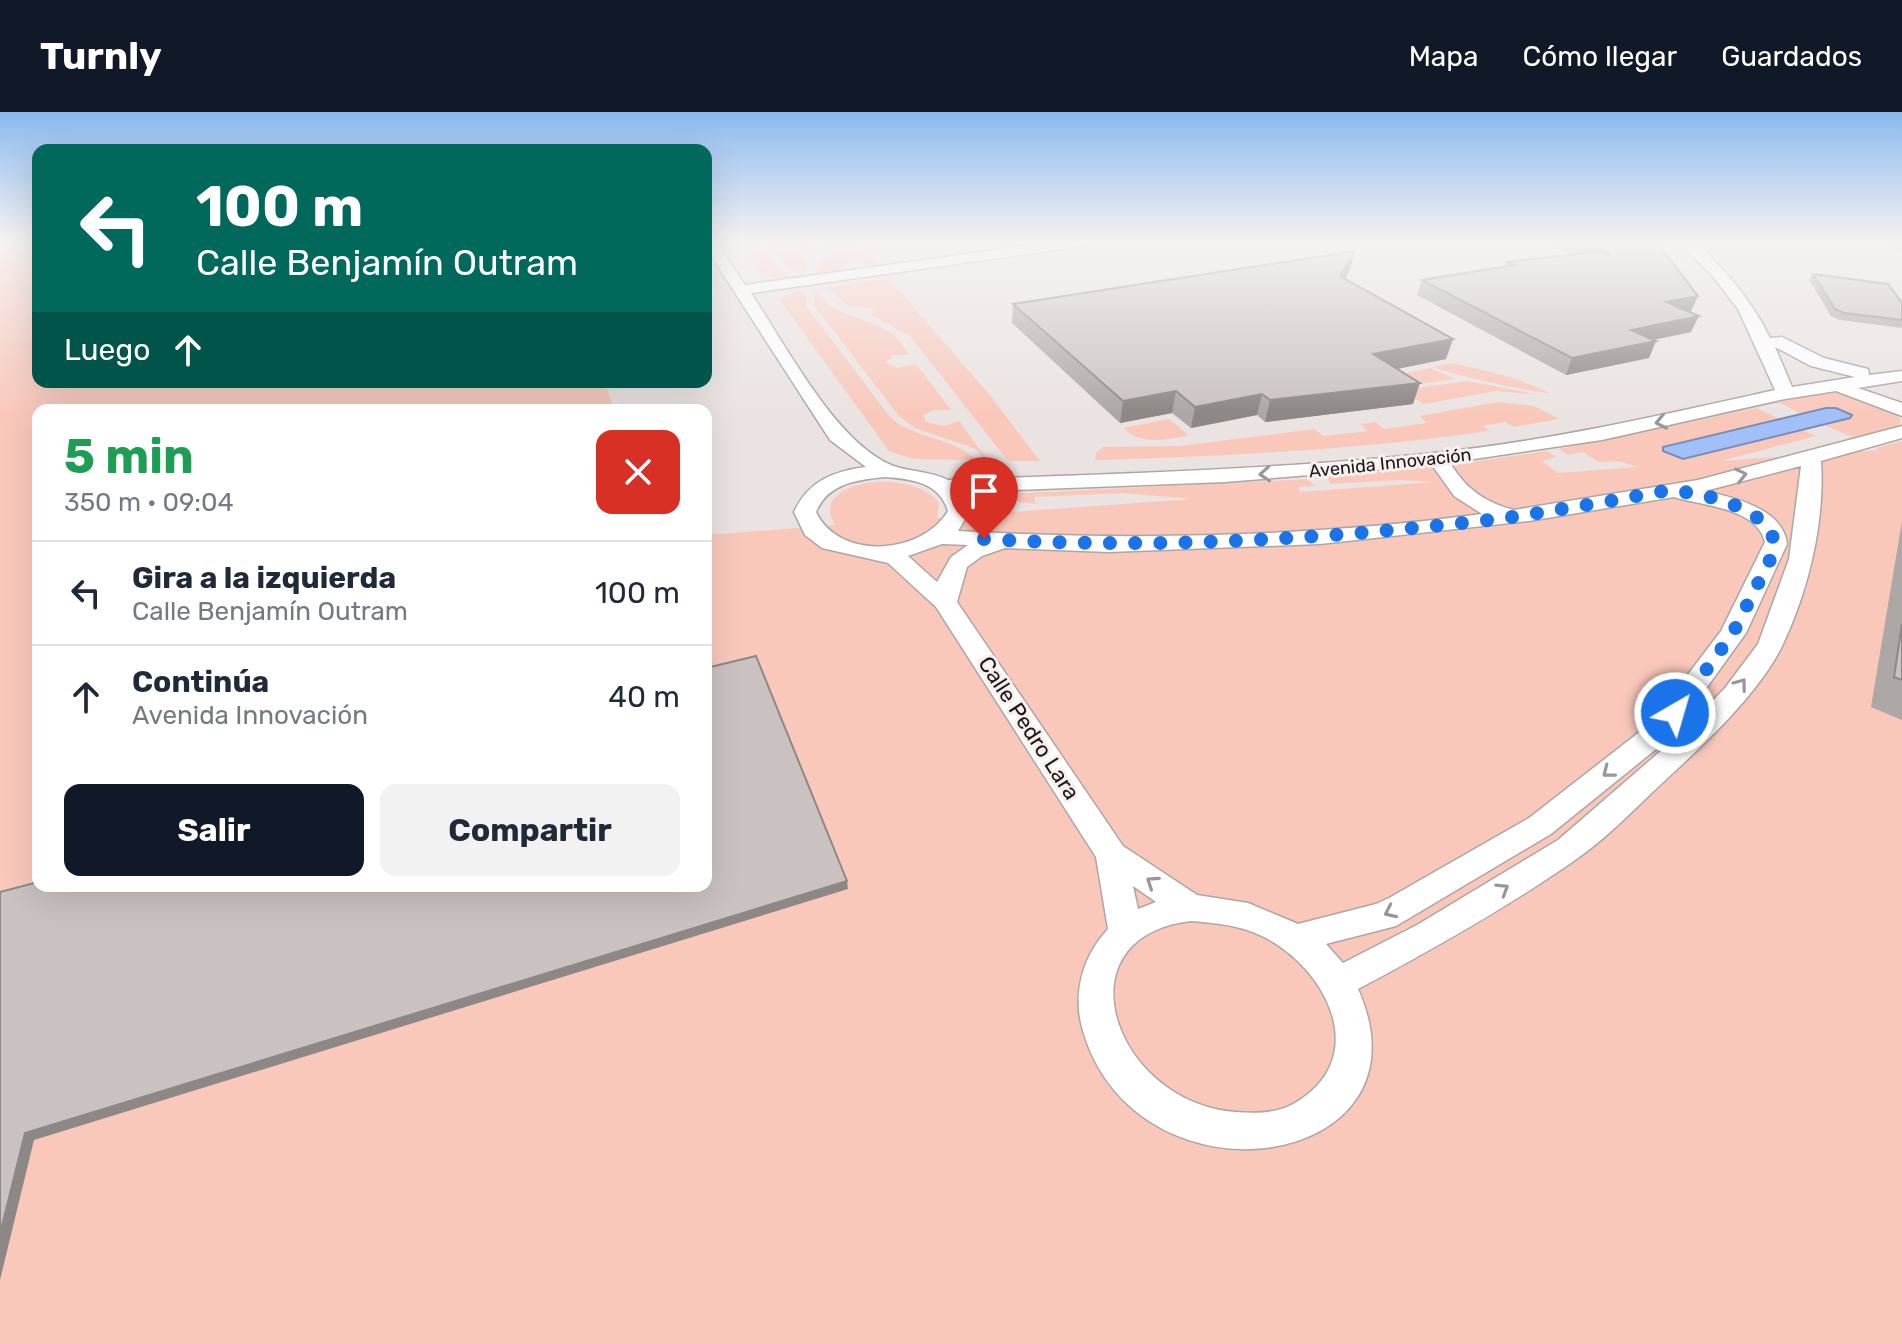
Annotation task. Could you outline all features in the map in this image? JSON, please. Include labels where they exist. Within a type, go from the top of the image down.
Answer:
[{"type":"street","points":[[746,297],[837,436],[885,471]]},
{"type":"street","points":[[1739,297],[1756,322],[1776,341],[1804,358],[1840,370],[1863,373],[1902,366]]},
{"type":"street","points":[[1756,322],[1785,393]]},
{"type":"street","points":[[1776,341],[1791,368],[1829,386]]},
{"type":"street","name":"Avenida Innovación","points":[[885,471],[928,478],[944,486],[1239,476],[1446,458],[1602,434],[1785,393],[1902,376]]},
{"type":"street","name":"Avenida Innovación","points":[[1829,386],[1872,396],[1902,410]]},
{"type":"street","points":[[885,471],[843,478],[812,497],[805,512],[810,529],[828,542],[870,552],[902,551],[936,540],[1109,545],[1360,533],[1517,516],[1670,491],[1902,432]]},
{"type":"street","points":[[837,436],[843,478]]},
{"type":"street","points":[[1338,982],[1429,935],[1569,848],[1688,743],[1735,694],[1770,645],[1801,559],[1812,482],[1811,457]]},
{"type":"street","points":[[1446,458],[1442,466],[1459,491],[1486,509],[1517,516]]},
{"type":"street","points":[[936,540],[951,529],[959,511],[953,494],[944,486]]},
{"type":"street","points":[[1296,938],[1384,916],[1401,907],[1540,826],[1661,730],[1733,633],[1774,552],[1776,539],[1768,525],[1733,504],[1670,491]]},
{"type":"street","name":"Calle Pedro Lara","points":[[936,540],[945,602]]},
{"type":"street","points":[[945,602],[948,577],[960,560],[975,549],[1005,540]]},
{"type":"street","name":"Calle Pedro Lara","points":[[870,552],[896,558],[945,602],[1112,855],[1191,908]]},
{"type":"street","name":"Calle Pedro Lara","points":[[1112,855],[1125,932]]},
{"type":"street","points":[[1191,908],[1239,912],[1268,922],[1296,938],[1319,958],[1338,982],[1353,1019],[1354,1056],[1340,1091],[1311,1117],[1270,1131],[1224,1131],[1177,1116],[1137,1089],[1109,1054],[1096,1019],[1095,986],[1105,956],[1125,932],[1153,916],[1191,908]]},
{"type":"shaded area","points":[[0,297],[32,297],[32,388],[607,388],[612,404],[32,404],[32,892],[712,892],[712,535],[835,525],[830,510],[835,497],[866,483],[907,484],[926,491],[939,503],[937,518],[976,515],[971,493],[978,493],[985,505],[997,513],[1192,499],[1123,493],[1034,497],[1036,504],[1018,502],[1008,494],[1309,479],[1314,486],[1298,487],[1300,492],[1434,482],[1401,480],[1331,484],[1327,477],[1451,465],[1547,451],[1556,457],[1542,461],[1558,473],[1638,467],[1618,461],[1598,462],[1583,452],[1568,455],[1559,449],[1757,408],[1780,419],[1663,447],[1663,451],[1683,459],[1803,430],[1816,436],[1721,461],[1878,450],[1876,448],[1902,441],[1902,1344],[0,1344]]},
{"type":"shaded area","points":[[806,297],[806,306],[890,417],[911,430],[956,446],[976,460],[912,459],[889,451],[780,300]]},
{"type":"shaded area","points":[[814,297],[821,297],[831,307],[877,325],[898,339],[909,355],[893,355],[886,363],[898,368],[916,364],[951,410],[933,410],[924,415],[925,422],[944,426],[959,421],[988,461],[976,449],[915,428],[899,416],[814,305]]},
{"type":"shaded area","points":[[838,297],[905,297],[989,394],[1040,461],[1008,461],[910,336],[871,315],[874,312],[871,308],[850,307]]},
{"type":"shaded area","points":[[1453,363],[1514,378],[1550,393],[1492,383],[1433,367]]},
{"type":"shaded area","points":[[1430,368],[1455,379],[1405,386],[1407,389],[1468,381],[1538,395],[1496,391],[1424,404],[1381,378]]},
{"type":"shaded area","points":[[1826,392],[1866,399],[1885,407],[1901,420],[1898,426],[1854,438],[1825,425],[1850,418],[1836,408],[1802,414],[1778,402]]},
{"type":"shaded area","points":[[1498,402],[1534,406],[1559,419],[1514,427],[1505,422],[1483,426],[1489,431],[1342,447],[1095,460],[1096,453],[1103,447],[1180,446],[1315,429],[1323,436],[1368,431],[1361,424],[1376,422],[1384,429],[1427,423],[1420,416]]},
{"type":"shaded area","points":[[1170,419],[1189,436],[1146,439],[1123,428]]},
{"type":"water","points":[[1836,408],[1852,415],[1683,459],[1663,451],[1663,447]]},
{"type":"building","points":[[1055,297],[1379,297],[1453,339],[1373,354],[1420,383],[1270,400],[1262,394],[1195,407],[1176,391],[1123,401],[1013,304]]},
{"type":"building","points":[[1456,297],[1690,297],[1666,302],[1699,316],[1631,330],[1656,341],[1572,358]]},
{"type":"building","points":[[1828,297],[1898,297],[1902,303],[1902,320],[1844,313],[1835,309]]},
{"type":"building","points":[[1902,624],[1902,680],[1894,677]]},
{"type":"building","points":[[756,656],[847,881],[25,1133],[0,1234],[0,892],[32,884],[32,892],[712,892],[712,667]]},
{"type":"route","points":[[984,539],[1109,545],[1269,540],[1502,518],[1670,491],[1700,495],[1733,504],[1768,525],[1776,539],[1774,552],[1733,633],[1675,713]]}]
